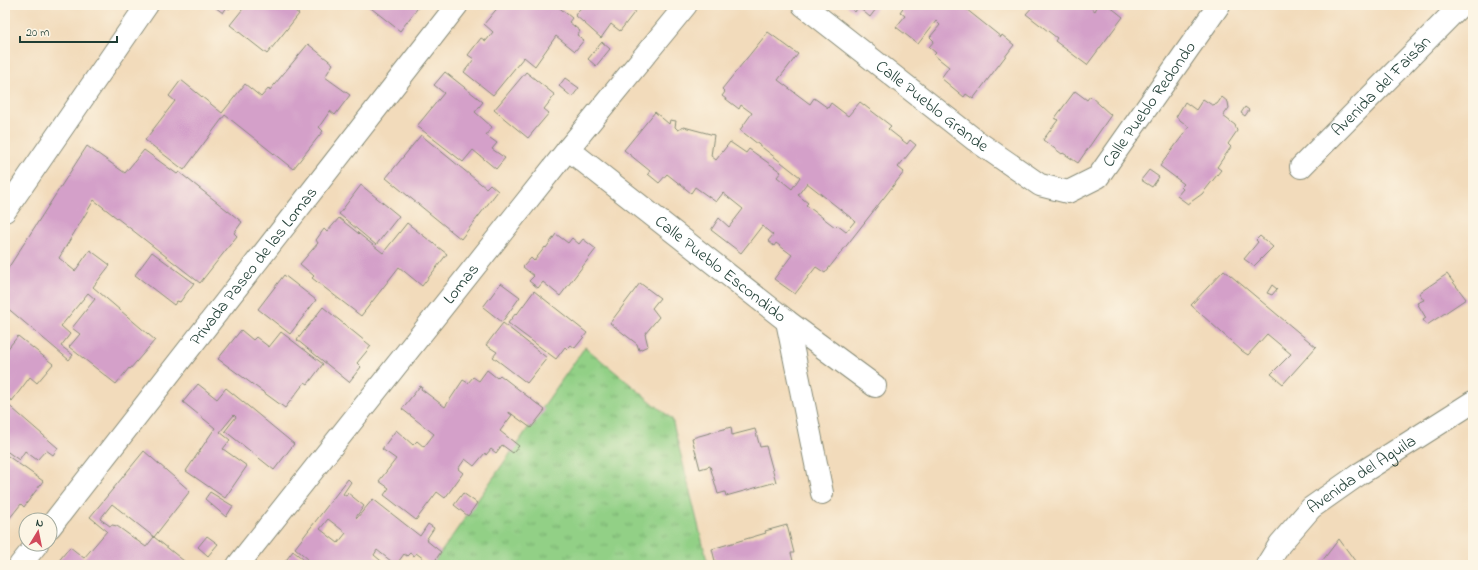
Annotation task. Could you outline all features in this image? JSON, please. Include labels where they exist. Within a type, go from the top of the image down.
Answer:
[{"type":"street","points":[[5,211],[147,5]]},
{"type":"street","name":"Privada Paseo de las Lomas","points":[[58,517],[457,5]]},
{"type":"street","name":"Lomas","points":[[238,565],[568,148],[686,5]]},
{"type":"street","name":"Calle Pueblo Grande","points":[[803,5],[975,140],[1040,185],[1068,192]]},
{"type":"street","name":"Calle Pueblo Redondo","points":[[1068,192],[1098,177],[1219,5]]},
{"type":"street","name":"Avenida del Faisán","points":[[1302,167],[1461,5]]},
{"type":"street","name":"Calle Pueblo Escondido","points":[[568,148],[787,321],[875,386]]},
{"type":"street","points":[[787,321],[822,492]]},
{"type":"street","name":"Avenida del Aguila","points":[[1267,565],[1280,544],[1312,508],[1358,475],[1473,402]]},
{"type":"street","points":[[20,565],[31,552]]},
{"type":"green space","points":[[585,347],[672,419],[708,565],[432,565]]},
{"type":"building","points":[[212,5],[232,5],[229,9],[227,7],[223,13]]},
{"type":"building","points":[[246,5],[287,5],[299,14],[267,54],[230,25]]},
{"type":"building","points":[[367,5],[420,5],[400,31]]},
{"type":"building","points":[[500,5],[556,5],[572,18],[569,22],[580,31],[577,35],[584,40],[575,51],[556,36],[535,66],[524,57],[493,95],[464,72],[474,59],[468,55],[481,38],[486,41],[493,32],[484,24]]},
{"type":"building","points":[[583,5],[640,5],[620,31],[611,24],[601,38],[575,15]]},
{"type":"building","points":[[846,5],[879,5],[870,17],[858,7],[855,12]]},
{"type":"building","points":[[905,5],[961,5],[1001,37],[1002,35],[1014,45],[973,99],[966,94],[964,97],[941,78],[949,67],[934,55],[936,53],[929,47],[934,41],[930,37],[940,25],[936,21],[918,44],[896,27],[905,16],[900,12]]},
{"type":"building","points":[[1034,5],[1087,5],[1095,11],[1098,5],[1103,5],[1105,7],[1108,5],[1123,17],[1087,65],[1055,41],[1057,38],[1026,14]]},
{"type":"building","points":[[768,32],[798,54],[778,80],[810,104],[814,98],[828,108],[831,103],[848,116],[860,102],[891,126],[888,129],[907,144],[910,140],[916,145],[898,167],[904,172],[825,273],[816,267],[795,294],[774,279],[792,255],[776,243],[774,246],[768,241],[773,235],[762,226],[741,253],[711,230],[719,218],[729,227],[743,209],[723,193],[716,202],[695,187],[691,193],[667,174],[659,183],[648,174],[650,171],[624,150],[655,112],[669,124],[670,120],[676,121],[675,127],[678,130],[684,127],[714,135],[711,156],[716,160],[730,142],[746,153],[749,149],[781,172],[777,177],[792,189],[800,177],[740,130],[752,113],[741,105],[739,109],[722,96],[725,92],[722,89]],"holes":[[[807,183],[855,221],[846,232],[837,225],[835,227],[806,205],[808,203],[798,195]]]},
{"type":"building","points":[[602,42],[610,49],[596,66],[588,59]]},
{"type":"building","points":[[308,44],[333,64],[325,77],[350,95],[335,115],[330,111],[319,127],[323,131],[293,169],[225,115],[184,170],[145,140],[175,101],[169,96],[181,80],[222,113],[245,84],[261,97],[269,88],[270,90]]},
{"type":"building","points":[[445,72],[483,102],[475,112],[492,127],[486,135],[497,143],[492,149],[505,158],[496,169],[473,150],[463,162],[417,126],[444,93],[434,85]]},
{"type":"building","points":[[526,72],[555,95],[544,109],[549,113],[528,138],[494,110]]},
{"type":"building","points":[[565,78],[579,88],[572,97],[559,86]]},
{"type":"building","points":[[1075,91],[1087,100],[1090,96],[1111,115],[1078,163],[1063,153],[1062,154],[1043,140],[1058,120],[1055,118]]},
{"type":"building","points":[[1222,97],[1228,102],[1229,108],[1223,116],[1235,125],[1237,131],[1228,144],[1231,147],[1217,167],[1221,170],[1202,194],[1188,204],[1177,196],[1183,189],[1181,187],[1184,184],[1160,166],[1189,127],[1176,117],[1185,102],[1196,110],[1203,99],[1212,105],[1217,104]]},
{"type":"building","points":[[1245,107],[1249,110],[1245,116],[1241,113]]},
{"type":"building","points":[[421,135],[486,188],[490,184],[498,191],[461,239],[386,178]]},
{"type":"building","points":[[87,146],[125,173],[144,150],[177,174],[179,172],[242,222],[234,233],[237,236],[200,283],[94,200],[59,258],[75,271],[90,250],[110,265],[93,287],[155,340],[116,384],[69,347],[80,334],[72,328],[95,299],[88,293],[61,326],[70,334],[61,346],[73,355],[69,360],[5,306],[5,273]]},
{"type":"building","points":[[1149,170],[1159,177],[1152,187],[1141,180]]},
{"type":"building","points":[[361,185],[399,216],[376,245],[339,214]]},
{"type":"building","points":[[339,218],[383,253],[407,223],[447,254],[422,286],[399,267],[361,316],[312,278],[314,276],[300,264],[318,243],[316,240],[324,229],[327,232]]},
{"type":"building","points":[[556,234],[568,243],[572,238],[579,244],[583,239],[596,249],[560,296],[543,282],[538,288],[529,281],[534,276],[523,267],[531,258],[534,261]]},
{"type":"building","points":[[1260,236],[1273,247],[1254,266],[1244,259],[1258,242],[1256,240]]},
{"type":"building","points":[[152,252],[194,283],[180,302],[177,301],[174,305],[135,275]]},
{"type":"building","points":[[1224,270],[1316,347],[1283,384],[1271,374],[1291,354],[1267,334],[1248,355],[1191,305]]},
{"type":"building","points":[[1447,274],[1466,299],[1427,325],[1423,320],[1426,318],[1417,303],[1424,300],[1419,293]]},
{"type":"building","points":[[284,275],[316,300],[290,334],[258,309]]},
{"type":"building","points":[[501,283],[520,297],[502,322],[483,307]]},
{"type":"building","points":[[640,283],[660,298],[652,308],[659,317],[645,334],[648,346],[639,350],[637,344],[610,323]]},
{"type":"building","points":[[1272,285],[1277,289],[1272,295],[1267,293]]},
{"type":"building","points":[[534,291],[587,333],[575,348],[571,345],[567,349],[565,347],[556,359],[508,323],[516,313],[517,314]]},
{"type":"building","points":[[323,307],[371,346],[357,363],[361,367],[349,382],[297,340]]},
{"type":"building","points":[[503,323],[547,358],[527,383],[493,357],[497,352],[486,345]]},
{"type":"building","points":[[241,330],[253,340],[256,337],[269,347],[281,332],[323,364],[308,384],[305,382],[285,408],[218,359]]},
{"type":"building","points":[[18,336],[53,364],[37,383],[30,377],[12,401],[5,395],[5,352]]},
{"type":"building","points":[[487,370],[497,378],[500,375],[545,410],[531,428],[509,412],[512,415],[500,431],[519,446],[513,453],[502,445],[496,453],[491,449],[486,455],[485,453],[474,466],[465,459],[458,469],[463,473],[445,498],[437,492],[416,520],[384,495],[389,488],[379,481],[396,459],[382,449],[396,430],[413,445],[417,441],[424,447],[434,434],[402,409],[420,386],[422,387],[421,389],[445,407],[463,380],[468,383],[473,377],[479,381]]},
{"type":"building","points":[[198,384],[217,399],[226,388],[294,444],[274,470],[225,431],[236,417],[234,415],[220,432],[230,440],[223,449],[247,466],[225,498],[186,471],[215,428],[183,402]]},
{"type":"building","points":[[5,402],[58,448],[53,455],[46,450],[37,460],[25,451],[19,460],[5,450]]},
{"type":"building","points":[[731,427],[732,435],[755,429],[760,447],[766,446],[776,482],[726,496],[725,492],[718,494],[710,466],[700,469],[692,438]]},
{"type":"building","points":[[144,451],[190,491],[154,537],[189,565],[59,565],[57,563],[70,547],[84,558],[107,531],[90,517]],"holes":[[[112,504],[154,537],[146,547],[117,526],[110,526],[100,519]]]},
{"type":"building","points":[[5,454],[43,481],[24,507],[21,504],[5,524]]},
{"type":"building","points":[[348,479],[351,482],[343,494],[346,496],[348,493],[364,506],[356,517],[357,518],[373,499],[420,536],[428,524],[434,528],[426,540],[441,552],[432,565],[416,553],[414,556],[410,553],[407,556],[404,554],[396,565],[377,550],[374,555],[386,565],[315,565],[295,548]],"holes":[[[328,519],[346,533],[338,543],[320,529]]]},
{"type":"building","points":[[210,492],[233,506],[226,517],[205,499]]},
{"type":"building","points":[[463,493],[477,503],[468,516],[454,505]]},
{"type":"building","points":[[787,525],[794,553],[791,553],[793,561],[777,565],[716,565],[712,549],[766,533],[765,531]]},
{"type":"building","points":[[207,536],[218,544],[208,556],[198,547]]},
{"type":"building","points":[[1339,539],[1358,565],[1319,565]]},
{"type":"building","points":[[293,551],[308,563],[306,565],[286,565],[284,563]]}]
